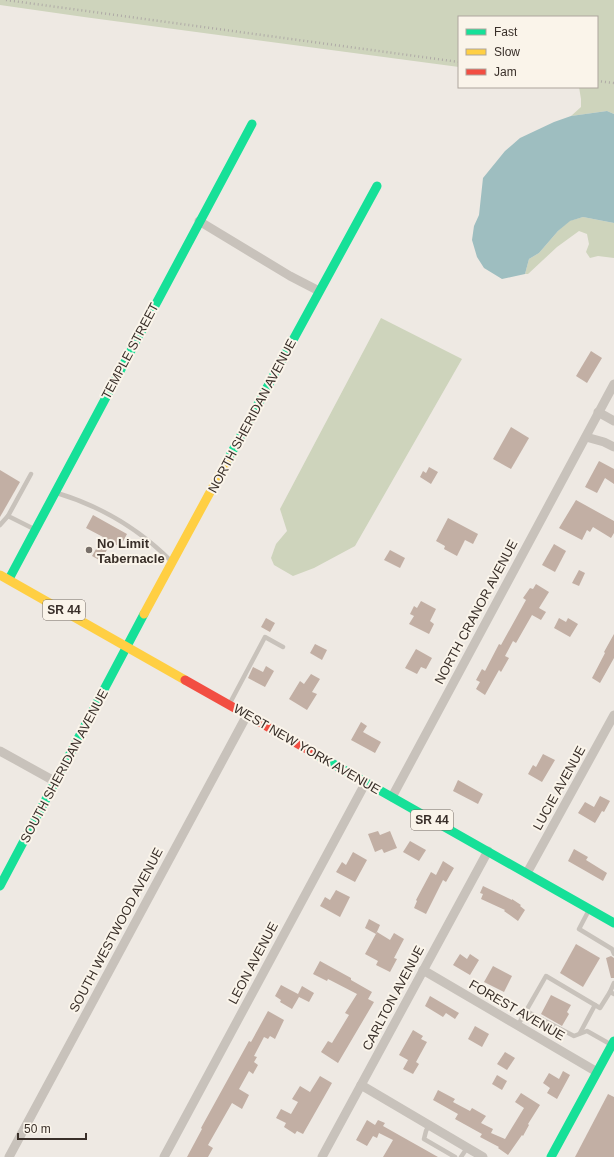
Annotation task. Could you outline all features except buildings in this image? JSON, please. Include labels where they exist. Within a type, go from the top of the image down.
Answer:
[{"type":"main road","name":"TEMPLE STREET","points":[[9,580],[252,124]]},
{"type":"main road","name":"NORTH SHERIDAN AVENUE","points":[[127,646],[377,186]]},
{"type":"main road","name":"WEST NEW YORK AVENUE","points":[[0,575],[614,922]]},
{"type":"main road","name":"SOUTH SHERIDAN AVENUE","points":[[0,886],[127,646]]},
{"type":"main road","points":[[551,1157],[613,1043]]},
{"type":"street","points":[[199,221],[290,276],[319,291]]},
{"type":"street","name":"NORTH CRANOR AVENUE","points":[[392,797],[614,384]]},
{"type":"street","points":[[598,412],[614,421]]},
{"type":"street","points":[[585,439],[604,442],[614,447]]},
{"type":"street","name":"LUCIE AVENUE","points":[[527,873],[614,714]]},
{"type":"street","name":"SOUTH WESTWOOD AVENUE","points":[[9,1157],[247,715]]},
{"type":"street","points":[[0,752],[56,782]]},
{"type":"street","name":"LEON AVENUE","points":[[164,1157],[366,782]]},
{"type":"street","name":"CARLTON AVENUE","points":[[322,1157],[488,851]]},
{"type":"street","name":"FOREST AVENUE","points":[[423,970],[597,1072]]},
{"type":"street","points":[[361,1086],[429,1126],[464,1154],[478,1156]]},
{"type":"lane","points":[[0,525],[8,516],[30,474]]},
{"type":"lane","points":[[55,492],[97,508],[127,525],[158,548],[172,563]]},
{"type":"lane","points":[[8,516],[35,530]]},
{"type":"lane","points":[[229,704],[265,637],[283,647]]},
{"type":"lane","points":[[590,909],[579,929],[612,949],[614,954]]},
{"type":"lane","points":[[518,1025],[546,976],[600,1008],[612,993],[614,983]]},
{"type":"lane","points":[[580,1034],[595,1005]]},
{"type":"lane","points":[[526,1011],[574,1036],[587,1031],[613,1043]]},
{"type":"lane","points":[[429,1126],[424,1139],[455,1157]]},
{"type":"green space","points":[[0,0],[614,0],[614,114],[607,111],[571,116],[581,107],[579,88],[598,88],[598,16],[458,16],[458,67],[0,5]]},
{"type":"green space","points":[[583,217],[614,223],[614,258],[598,256],[590,258],[586,252],[589,244],[587,234],[579,231],[557,247],[528,274],[525,274],[529,259],[539,253],[569,221]]},
{"type":"green space","points":[[381,318],[462,359],[355,546],[314,568],[293,576],[274,565],[271,558],[276,544],[287,531],[280,509]]},
{"type":"water","points":[[607,111],[614,114],[614,223],[583,217],[570,221],[558,231],[539,253],[529,259],[525,274],[502,279],[484,268],[477,257],[472,240],[474,226],[479,215],[483,178],[505,151],[520,138],[554,122],[571,116]]},
{"type":"railway","points":[[6,0],[458,62]]},
{"type":"railway","points":[[598,81],[614,83]]},
{"type":"traffic: fast","points":[[9,579],[252,124]]},
{"type":"traffic: fast","points":[[227,461],[377,186]]},
{"type":"traffic: fast","points":[[0,886],[144,614]]},
{"type":"traffic: fast","points":[[314,753],[614,923]]},
{"type":"traffic: fast","points":[[551,1157],[614,1041]]},
{"type":"traffic: slow","points":[[144,614],[227,461]]},
{"type":"traffic: slow","points":[[0,575],[185,680]]},
{"type":"traffic: jam","points":[[185,680],[314,753]]},
{"type":"place","name":"No Limit Tabernacle","points":[[89,550]]}]
